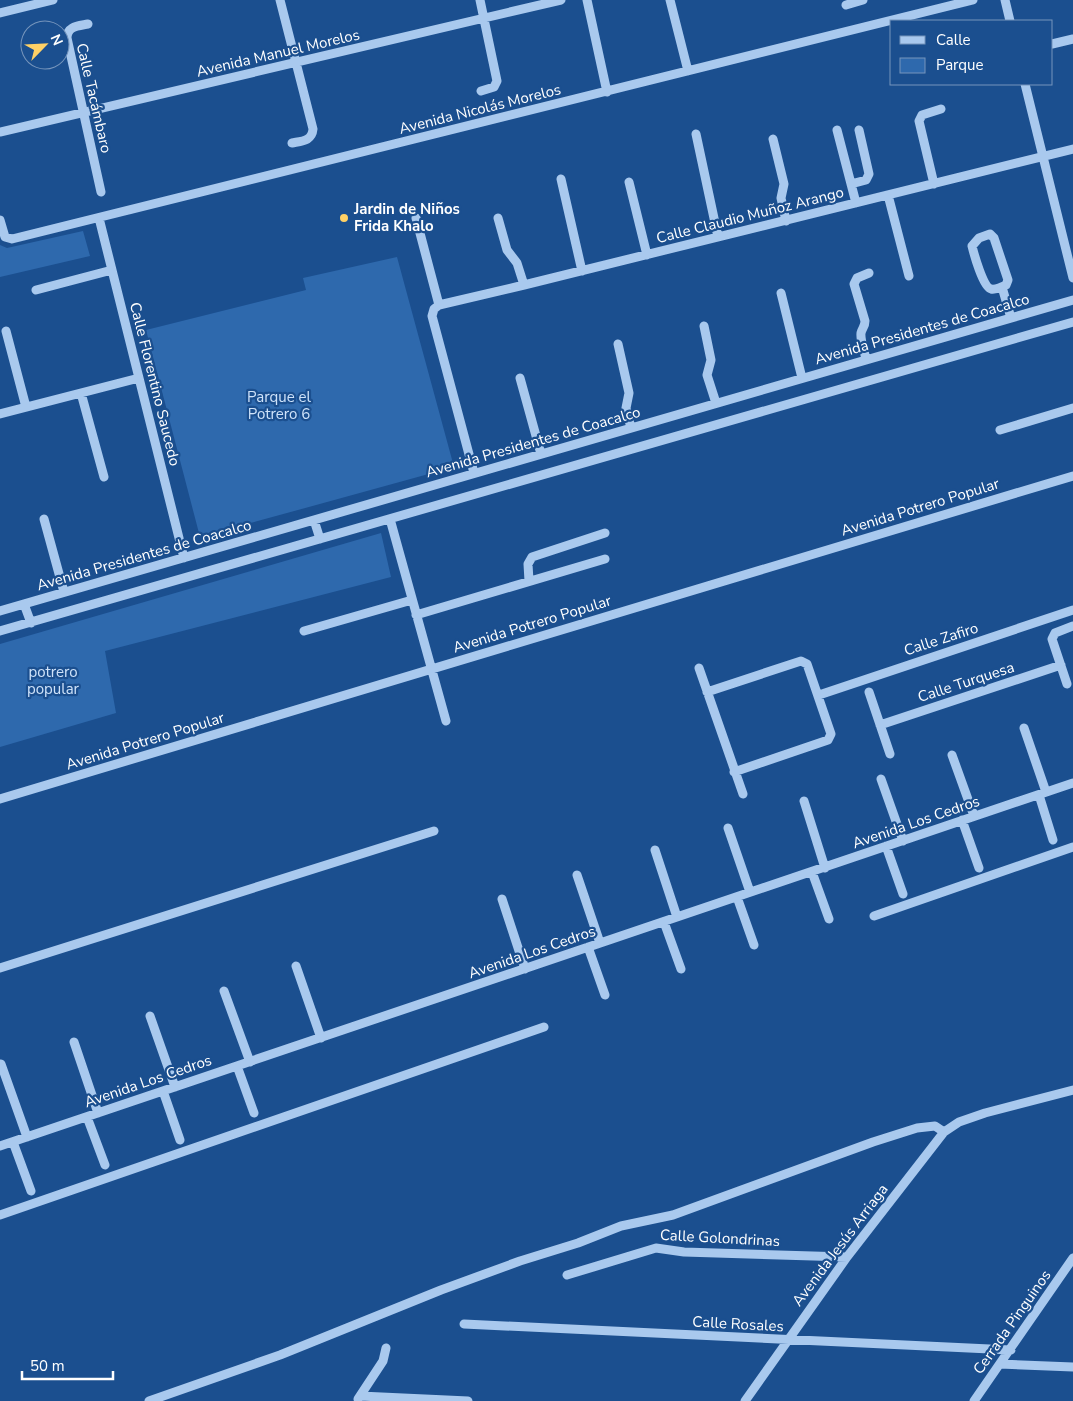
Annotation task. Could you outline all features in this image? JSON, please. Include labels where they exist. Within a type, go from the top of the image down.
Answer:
[{"type":"street","points":[[0,12],[53,0]]},
{"type":"street","points":[[280,0],[313,133],[309,139],[292,144]]},
{"type":"street","points":[[480,0],[497,81],[494,87],[480,91]]},
{"type":"street","name":"Avenida Manuel Morelos","points":[[0,132],[561,0]]},
{"type":"street","points":[[587,0],[607,92]]},
{"type":"street","points":[[670,0],[688,71]]},
{"type":"street","points":[[846,5],[863,0]]},
{"type":"street","name":"Avenida Nicolás Morelos","points":[[893,20],[973,0]]},
{"type":"street","points":[[1005,0],[1010,20]]},
{"type":"street","name":"Avenida Nicolás Morelos","points":[[1,226],[5,237],[10,239],[890,21]]},
{"type":"street","name":"Calle Tacámbaro","points":[[88,24],[71,28],[67,34],[101,192]]},
{"type":"street","points":[[1053,44],[1073,39]]},
{"type":"street","points":[[1025,85],[1073,278]]},
{"type":"street","points":[[934,184],[918,121],[922,115],[942,109]]},
{"type":"street","points":[[837,130],[856,203]]},
{"type":"street","points":[[851,184],[866,180],[869,174],[859,130]]},
{"type":"street","points":[[696,134],[718,237]]},
{"type":"street","points":[[773,138],[784,184],[781,198],[786,220]]},
{"type":"street","name":"Calle Claudio Muñoz Arango","points":[[436,307],[1073,149]]},
{"type":"street","points":[[561,179],[582,271]]},
{"type":"street","points":[[629,182],[647,255]]},
{"type":"street","points":[[888,195],[909,276]]},
{"type":"street","name":"Calle Florentino Saucedo","points":[[99,218],[184,558]]},
{"type":"street","points":[[416,218],[436,307],[432,316],[474,473]]},
{"type":"street","points":[[498,218],[507,250],[517,263],[524,285]]},
{"type":"street","points":[[990,234],[993,236],[1005,269],[1008,280],[1006,285],[1002,287],[992,290],[984,283],[972,246],[984,235],[990,234]]},
{"type":"street","points":[[36,290],[112,270]]},
{"type":"street","points":[[866,360],[861,336],[865,327],[865,321],[854,284],[857,278],[870,273]]},
{"type":"street","points":[[1002,287],[1011,318]]},
{"type":"street","points":[[781,293],[802,378]]},
{"type":"street","name":"Avenida Presidentes de Coacalco","points":[[0,611],[1073,300]]},
{"type":"street","points":[[0,632],[1073,322]]},
{"type":"street","points":[[704,326],[711,360],[707,375],[716,403]]},
{"type":"street","points":[[6,331],[26,407]]},
{"type":"street","points":[[618,344],[629,393],[626,408],[631,428]]},
{"type":"street","points":[[0,414],[139,378]]},
{"type":"street","points":[[520,378],[541,454]]},
{"type":"street","points":[[81,393],[104,477]]},
{"type":"street","points":[[1000,430],[1073,408]]},
{"type":"street","name":"Avenida Potrero Popular","points":[[0,799],[1073,476]]},
{"type":"street","points":[[44,519],[64,592]]},
{"type":"street","points":[[390,519],[446,721]]},
{"type":"street","points":[[314,520],[320,539]]},
{"type":"street","points":[[529,581],[528,564],[532,557],[605,533]]},
{"type":"street","points":[[416,614],[605,559]]},
{"type":"street","points":[[304,631],[412,600]]},
{"type":"street","points":[[24,604],[31,623]]},
{"type":"street","name":"Calle Zafiro","points":[[818,695],[1073,610]]},
{"type":"street","points":[[1067,684],[1052,643],[1053,636],[1058,631],[1073,626]]},
{"type":"street","points":[[707,692],[801,661],[809,667],[831,734],[828,740],[734,772]]},
{"type":"street","name":"Calle Turquesa","points":[[880,725],[1061,665]]},
{"type":"street","points":[[698,668],[742,794]]},
{"type":"street","points":[[869,692],[890,754]]},
{"type":"street","points":[[1024,728],[1053,840]]},
{"type":"street","points":[[952,755],[974,816]]},
{"type":"street","points":[[881,779],[903,841]]},
{"type":"street","name":"Avenida Los Cedros","points":[[0,1146],[1073,783]]},
{"type":"street","points":[[804,801],[824,868]]},
{"type":"street","points":[[962,820],[979,868]]},
{"type":"street","points":[[728,828],[750,892]]},
{"type":"street","points":[[0,968],[434,831]]},
{"type":"street","points":[[886,846],[903,894]]},
{"type":"street","points":[[874,916],[1073,847]]},
{"type":"street","points":[[655,850],[677,917]]},
{"type":"street","points":[[812,872],[829,919]]},
{"type":"street","points":[[577,875],[600,943]]},
{"type":"street","points":[[737,897],[754,944]]},
{"type":"street","points":[[502,899],[525,968]]},
{"type":"street","points":[[664,922],[681,969]]},
{"type":"street","points":[[588,947],[605,995]]},
{"type":"street","points":[[296,966],[321,1038]]},
{"type":"street","points":[[224,991],[250,1062]]},
{"type":"street","points":[[150,1016],[176,1087]]},
{"type":"street","points":[[0,1215],[544,1027]]},
{"type":"street","points":[[74,1042],[98,1113]]},
{"type":"street","points":[[1,1064],[27,1137]]},
{"type":"street","points":[[237,1066],[254,1113]]},
{"type":"street","points":[[149,1401],[280,1354],[463,1282],[611,1230],[652,1218],[672,1215],[916,1128],[936,1126],[944,1132],[959,1122],[985,1112],[1073,1090]]},
{"type":"street","points":[[163,1091],[180,1140]]},
{"type":"street","points":[[87,1117],[105,1164]]},
{"type":"street","name":"Avenida Jesús Arriaga","points":[[744,1401],[847,1257],[944,1132]]},
{"type":"street","points":[[13,1142],[31,1191]]},
{"type":"street","name":"Calle Golondrinas","points":[[567,1275],[658,1248],[684,1252],[847,1257]]},
{"type":"street","name":"Cerrada Pinguinos","points":[[974,1401],[1068,1271],[1073,1258]]},
{"type":"street","name":"Calle Rosales","points":[[464,1324],[1011,1350]]},
{"type":"street","points":[[359,1399],[383,1361],[386,1348]]},
{"type":"street","points":[[1000,1364],[1073,1367]]},
{"type":"street","points":[[359,1399],[468,1401]]},
{"type":"green space","points":[[83,231],[90,256],[0,277],[0,245],[7,248]]},
{"type":"green space","name":"Parque el Potrero 6","points":[[397,257],[454,467],[200,537],[146,330],[306,290],[303,278]]},
{"type":"green space","name":"potrero popular","points":[[381,533],[391,577],[105,651],[116,713],[0,747],[0,644]]},
{"type":"place","name":"Jardin de Niños Frida Khalo","points":[[344,218]]}]
